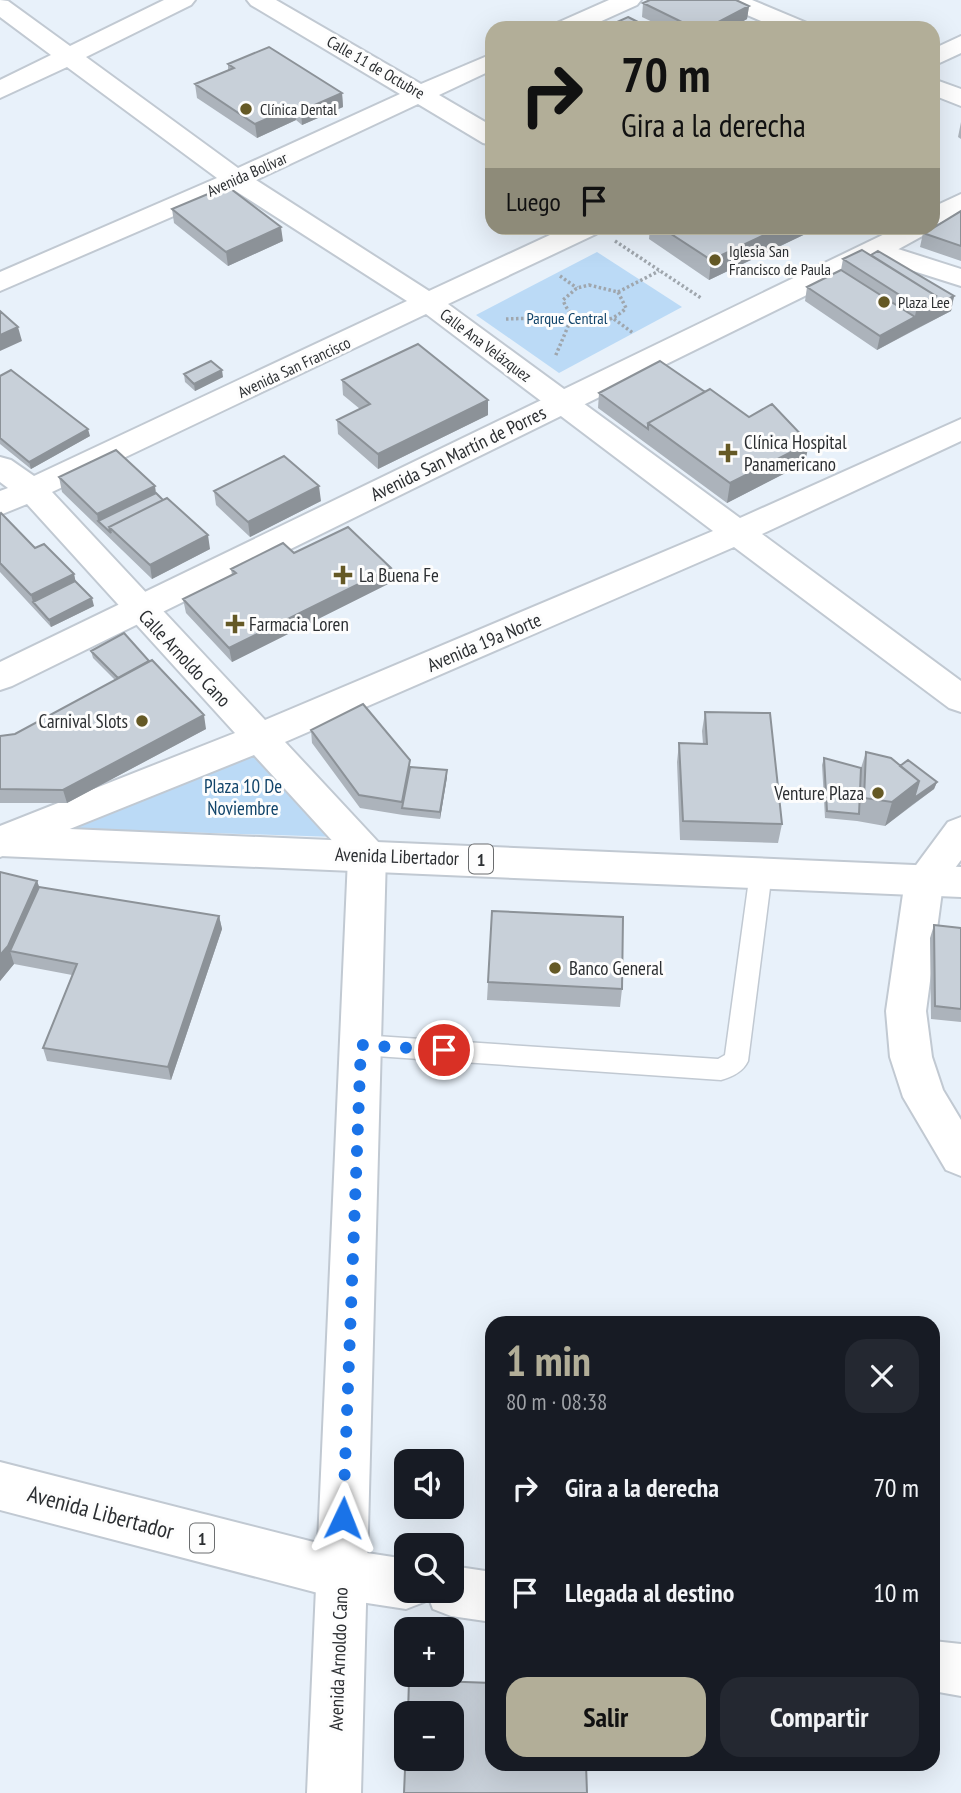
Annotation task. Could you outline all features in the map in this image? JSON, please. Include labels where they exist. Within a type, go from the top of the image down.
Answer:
[{"type":"main road","points":[[0,90],[183,0]]},
{"type":"main road","name":"Calle 11 de Octubre","points":[[259,0],[485,133]]},
{"type":"main road","points":[[582,21],[629,0]]},
{"type":"main road","points":[[732,0],[782,21]]},
{"type":"main road","name":"Calle Ana Velázquez","points":[[0,6],[236,179],[429,303],[961,699]]},
{"type":"main road","points":[[940,55],[961,43]]},
{"type":"main road","name":"Avenida Bolívar","points":[[0,282],[236,179],[485,64]]},
{"type":"main road","points":[[940,89],[961,98]]},
{"type":"main road","points":[[940,214],[961,202]]},
{"type":"main road","name":"Avenida San Francisco","points":[[0,504],[429,303],[587,235]]},
{"type":"main road","name":"Avenida San Martín de Porres","points":[[0,677],[903,235]]},
{"type":"main road","points":[[876,250],[961,278]]},
{"type":"main road","name":"Avenida 19a Norte","points":[[1,841],[259,738],[737,533],[961,429]]},
{"type":"main road","name":"Calle Arnoldo Cano","points":[[0,467],[31,489],[368,854]]},
{"type":"main road","points":[[961,832],[942,881],[906,1011],[911,1057],[924,1097],[961,1157]]},
{"type":"main road","name":"Avenida Libertador","points":[[1,841],[368,854],[942,881]]},
{"type":"main road","name":"Avenida Arnoldo Cano","points":[[334,1793],[368,854]]},
{"type":"main road","name":"Avenida Libertador","points":[[0,1486],[341,1574],[394,1582]]},
{"type":"main road","points":[[464,1593],[485,1596]]},
{"type":"main road","points":[[940,1667],[961,1670]]},
{"type":"lane","points":[[361,1045],[720,1070],[736,1061],[761,872]]},
{"type":"path","points":[[602,235],[733,319]]},
{"type":"path","points":[[618,292],[660,271]]},
{"type":"path","points":[[464,329],[486,319],[572,317],[590,323],[614,319],[626,308],[626,302],[618,292],[602,286],[577,288],[563,300],[564,307],[572,317]]},
{"type":"path","points":[[532,379],[551,365],[572,317]]},
{"type":"green space","name":"Parque Central","points":[[597,252],[682,307],[559,373],[476,315]]},
{"type":"green space","name":"Plaza 10 De Noviembre","points":[[255,752],[336,837],[60,828]]},
{"type":"building","points":[[650,0],[736,0],[749,6],[720,21],[680,21],[643,3]]},
{"type":"building","points":[[628,17],[636,21],[619,21]]},
{"type":"building","points":[[269,47],[342,93],[301,111],[294,107],[255,124],[195,84],[234,68],[228,64]]},
{"type":"building","points":[[227,186],[281,227],[226,252],[172,209]]},
{"type":"building","points":[[961,211],[961,246],[929,235],[940,235],[940,224]]},
{"type":"building","points":[[673,235],[764,235],[711,260]]},
{"type":"building","points":[[862,250],[936,296],[917,306],[843,259]]},
{"type":"building","points":[[878,251],[954,296],[933,307],[936,296],[871,255]]},
{"type":"building","points":[[841,270],[915,317],[880,336],[807,287]]},
{"type":"building","points":[[0,311],[18,327],[0,335]]},
{"type":"building","points":[[418,344],[488,400],[378,454],[337,420],[370,404],[342,380]]},
{"type":"building","points":[[211,361],[222,370],[194,384],[184,374]]},
{"type":"building","points":[[660,361],[705,392],[648,423],[648,429],[599,393]]},
{"type":"building","points":[[11,370],[88,429],[29,462],[0,438],[0,376]]},
{"type":"building","name":"Clínica Hospital Panamericano","points":[[710,389],[749,417],[772,404],[809,443],[730,483],[648,423]]},
{"type":"building","points":[[116,450],[155,486],[97,514],[59,477]]},
{"type":"building","points":[[284,456],[319,486],[248,522],[214,491]]},
{"type":"building","points":[[156,493],[163,500],[109,527],[111,533],[98,521]]},
{"type":"building","points":[[167,498],[208,535],[150,565],[109,527]]},
{"type":"building","points":[[1,513],[35,548],[44,544],[74,574],[31,595],[0,563]]},
{"type":"building","points":[[348,527],[391,568],[229,648],[183,599],[236,573],[231,569],[283,543],[294,553]]},
{"type":"building","points":[[75,581],[92,598],[49,620],[33,602]]},
{"type":"building","points":[[124,633],[149,661],[118,678],[91,651]]},
{"type":"building","points":[[152,660],[204,715],[63,790],[0,789],[0,736],[15,734]]},
{"type":"building","points":[[363,704],[410,760],[402,802],[359,795],[311,730]]},
{"type":"building","points":[[705,712],[770,713],[782,824],[683,821],[679,743],[707,744]]},
{"type":"building","points":[[866,752],[891,758],[919,781],[892,802],[864,798]]},
{"type":"building","points":[[824,758],[861,768],[859,814],[827,811]]},
{"type":"building","points":[[908,760],[937,782],[914,798],[919,781],[900,766]]},
{"type":"building","points":[[410,767],[447,770],[440,812],[402,808]]},
{"type":"building","points":[[0,872],[37,881],[8,946],[0,955]]},
{"type":"building","points":[[39,887],[219,916],[168,1067],[43,1048],[77,964],[10,951]]},
{"type":"building","name":"Banco General","points":[[492,911],[623,917],[622,989],[488,982]]},
{"type":"building","points":[[934,925],[961,928],[961,1009],[935,1006]]},
{"type":"building","points":[[464,1682],[485,1683],[485,1771],[586,1771],[587,1793],[404,1793],[405,1771],[464,1771],[464,1701],[408,1701],[409,1687],[464,1687]]},
{"type":"place","name":"Clínica Dental","points":[[246,109]]},
{"type":"place","name":"Iglesia San Francisco de Paula","points":[[715,260]]},
{"type":"place","name":"Plaza Lee","points":[[884,302]]},
{"type":"place","name":"Clínica Hospital Panamericano","points":[[728,453]]},
{"type":"place","name":"La Buena Fe","points":[[343,575]]},
{"type":"place","name":"Farmacia Loren","points":[[235,624]]},
{"type":"place","name":"Carnival Slots","points":[[142,721]]},
{"type":"place","name":"Venture Plaza","points":[[878,793]]},
{"type":"place","name":"Banco General","points":[[555,968]]},
{"type":"route","points":[[343,1518],[361,1045],[444,1050]]}]
